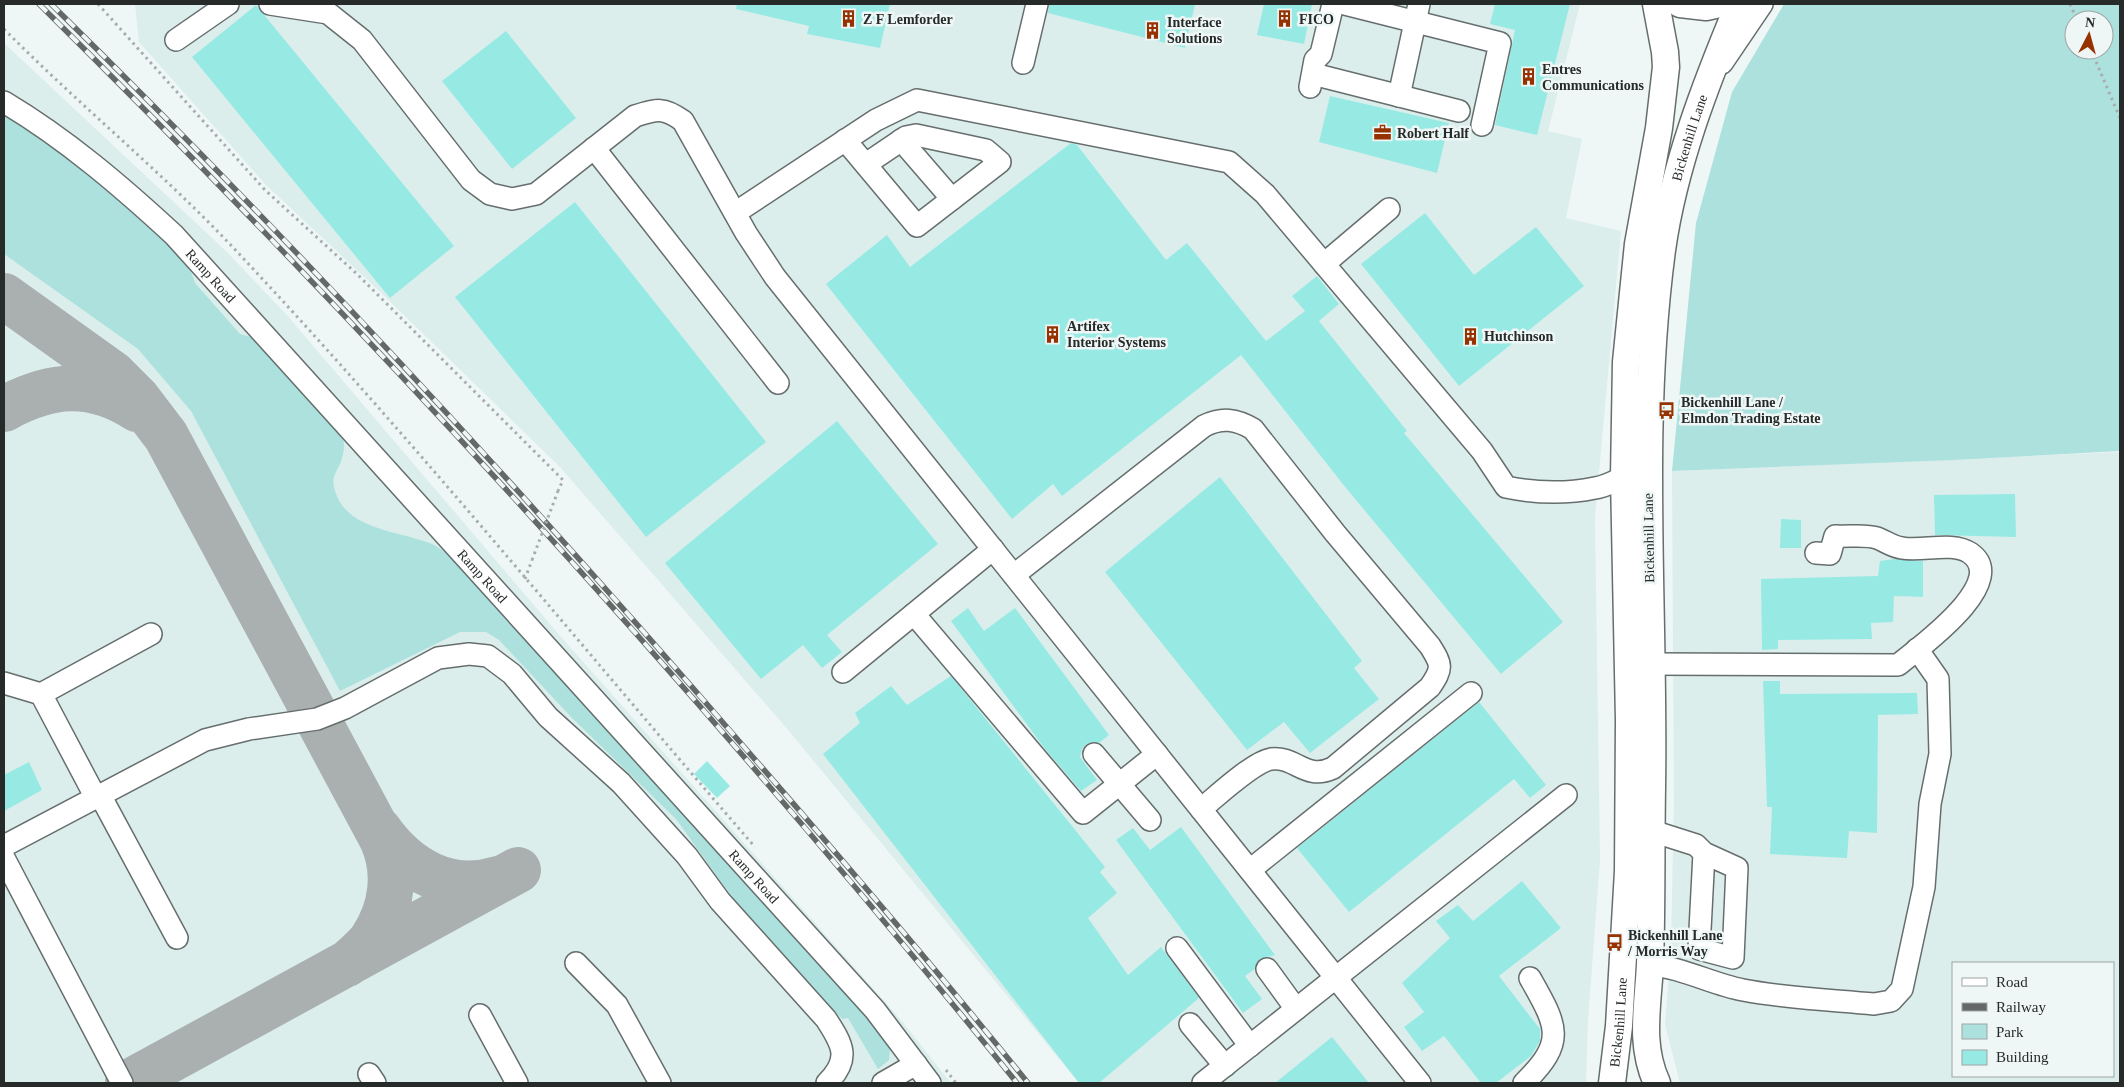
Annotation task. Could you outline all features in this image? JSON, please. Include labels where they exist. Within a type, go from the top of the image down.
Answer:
[{"type":"main road","name":"Bickenhill Lane","points":[[1612,1083],[1619,1026],[1628,871],[1629,720],[1624,477],[1626,362],[1638,244],[1659,128],[1666,67],[1656,4]]},
{"type":"main road","points":[[1680,4],[1706,7],[1719,4]]},
{"type":"main road","name":"Bickenhill Lane","points":[[1657,1083],[1648,1060],[1644,1037],[1650,965],[1652,831],[1653,724],[1648,456],[1654,329],[1662,248],[1682,159],[1705,87],[1738,4]]},
{"type":"lane","points":[[176,40],[228,4]]},
{"type":"lane","points":[[270,4],[328,13],[362,40],[471,180],[490,194],[512,199],[536,194],[635,116],[653,110],[669,110],[683,122],[735,213],[775,277],[1420,1083]]},
{"type":"lane","points":[[1023,63],[1037,4]]},
{"type":"lane","points":[[1333,4],[1321,54],[1316,60],[1311,81],[1399,96],[1459,111]]},
{"type":"lane","points":[[1345,4],[1417,13],[1500,43],[1482,125]]},
{"type":"lane","points":[[1705,87],[1762,4]]},
{"type":"lane","points":[[1399,96],[1417,13]]},
{"type":"lane","points":[[735,213],[876,120],[917,100],[1229,162],[1265,194],[1482,451],[1506,488],[1532,492],[1571,491],[1596,488],[1624,477]]},
{"type":"lane","name":"Ramp Road","points":[[4,102],[67,144],[103,172],[174,236],[875,1010],[930,1083]]},
{"type":"lane","points":[[845,140],[917,226],[1000,162],[986,150],[947,140],[916,135],[902,140],[866,164]]},
{"type":"lane","points":[[902,140],[952,199]]},
{"type":"lane","points":[[594,148],[778,383]]},
{"type":"lane","points":[[1324,264],[1389,209]]},
{"type":"lane","points":[[1014,575],[1204,426],[1214,421],[1239,421],[1252,429],[1335,533],[1430,646],[1440,662],[1439,673],[1430,687],[1333,768],[1322,773],[1311,772],[1283,760],[1271,759],[1259,763],[1201,809]]},
{"type":"lane","points":[[1651,664],[1898,665],[1959,613],[1974,595],[1979,575],[1978,561],[1970,552],[1956,548],[1901,548],[1875,537],[1835,536],[1830,554],[1816,553]]},
{"type":"lane","points":[[844,672],[993,549]]},
{"type":"lane","points":[[914,614],[1083,813],[1157,754]]},
{"type":"lane","points":[[41,694],[151,634]]},
{"type":"lane","points":[[1650,965],[1686,972],[1742,990],[1874,1004],[1891,1001],[1902,989],[1924,887],[1930,804],[1940,754],[1938,678],[1917,650]]},
{"type":"lane","points":[[4,846],[205,740],[249,729],[317,719],[345,708],[438,658],[469,654],[488,656],[512,674],[548,717],[621,783],[687,856],[720,902],[826,1020],[838,1038],[842,1052],[840,1070],[827,1083]]},
{"type":"lane","points":[[4,683],[41,694],[177,938]]},
{"type":"lane","points":[[1250,870],[1472,693]]},
{"type":"lane","points":[[1094,754],[1150,820]]},
{"type":"lane","points":[[1203,1083],[1566,795]]},
{"type":"lane","points":[[1652,831],[1696,845],[1704,852]]},
{"type":"lane","points":[[4,858],[122,1083]]},
{"type":"lane","points":[[1177,948],[1250,1046]]},
{"type":"lane","points":[[576,963],[617,1005],[660,1083]]},
{"type":"lane","points":[[1267,969],[1296,1009]]},
{"type":"lane","points":[[1524,1083],[1551,1052],[1553,1035],[1551,1015],[1530,978]]},
{"type":"lane","points":[[480,1015],[517,1083]]},
{"type":"lane","points":[[1190,1024],[1225,1066]]},
{"type":"lane","points":[[883,1083],[916,1064]]},
{"type":"path","points":[[98,4],[265,190],[356,274],[563,480],[525,580]]},
{"type":"path","points":[[4,29],[174,189],[240,254],[376,402],[525,580],[760,852]]},
{"type":"path","points":[[2095,60],[2120,118]]},
{"type":"path","points":[[942,1065],[956,1083]]},
{"type":"shaded area","points":[[135,4],[1580,4],[1548,131],[1582,139],[1566,218],[1621,231],[1595,517],[1600,860],[1588,1021],[1586,1083],[1079,1083],[789,731],[560,467],[376,288],[267,186],[139,42]]},
{"type":"shaded area","points":[[4,43],[226,251],[286,314],[562,638],[901,1020],[951,1083],[4,1083]]},
{"type":"shaded area","points":[[2120,452],[2120,1083],[1680,1083],[1665,1025],[1671,942],[1674,803],[1672,471]]},
{"type":"green space","points":[[1784,4],[2120,4],[2120,451],[1953,460],[1672,471],[1696,223],[1732,92]]},
{"type":"green space","points":[[4,112],[82,166],[187,260],[195,283],[240,334],[261,340],[342,432],[344,451],[333,483],[340,502],[349,513],[360,521],[374,527],[432,544],[448,554],[887,1038],[890,1048],[889,1060],[878,1069],[848,1018],[842,1019],[767,940],[724,886],[676,819],[572,718],[499,640],[486,632],[460,632],[340,691],[191,411],[138,349],[4,254]]},
{"type":"building","name":"Z F Lemforder","points":[[737,4],[890,4],[880,48],[807,34],[809,26],[736,9]]},
{"type":"building","name":"Interface Solutions","points":[[1049,4],[1195,4],[1185,48],[1048,13]]},
{"type":"building","name":"FICO","points":[[1264,4],[1312,4],[1304,44],[1257,35]]},
{"type":"building","name":"Entres Communications","points":[[1495,4],[1570,4],[1537,135],[1495,125],[1515,30],[1490,24]]},
{"type":"building","points":[[256,5],[454,246],[390,298],[192,57]]},
{"type":"building","points":[[506,31],[576,118],[512,169],[442,81]]},
{"type":"building","points":[[1330,96],[1449,123],[1437,173],[1319,142]]},
{"type":"building","name":"Artifex Interior Systems","points":[[1071,143],[1077,145],[1166,260],[1187,243],[1266,341],[1305,311],[1292,296],[1317,276],[1339,304],[1319,321],[1407,431],[1404,433],[1563,622],[1501,674],[1346,488],[1241,355],[1062,496],[1053,484],[1012,519],[826,284],[887,235],[910,267]]},
{"type":"building","points":[[575,202],[766,442],[646,537],[455,297]]},
{"type":"building","name":"Hutchinson","points":[[1425,213],[1474,275],[1536,227],[1584,286],[1459,386],[1361,264]]},
{"type":"building","points":[[837,421],[938,544],[827,635],[842,652],[822,668],[803,645],[761,679],[665,563]]},
{"type":"building","points":[[1220,477],[1362,661],[1354,668],[1379,699],[1310,753],[1284,722],[1247,750],[1105,572]]},
{"type":"building","points":[[2015,494],[2016,537],[1935,535],[1934,495]]},
{"type":"building","points":[[1781,519],[1801,520],[1801,548],[1780,548]]},
{"type":"building","points":[[1894,559],[1923,561],[1923,597],[1894,596],[1893,622],[1871,623],[1872,639],[1778,640],[1778,649],[1762,650],[1761,579],[1878,576],[1880,561]]},
{"type":"building","points":[[968,608],[984,631],[1015,608],[1109,735],[1099,743],[1092,742],[1086,744],[1082,749],[1080,757],[1097,780],[1081,791],[1045,749],[951,621]]},
{"type":"building","points":[[951,676],[1105,867],[1100,872],[1117,893],[1088,918],[1128,975],[1161,947],[1199,998],[1099,1083],[1079,1083],[823,754],[860,723],[855,713],[891,686],[907,705]]},
{"type":"building","points":[[1763,681],[1780,681],[1780,694],[1917,693],[1918,714],[1878,715],[1877,833],[1849,831],[1847,858],[1770,854],[1772,807],[1767,807]]},
{"type":"building","points":[[1479,702],[1546,785],[1530,798],[1514,779],[1349,912],[1297,848]]},
{"type":"building","points":[[707,761],[730,786],[717,798],[694,774]]},
{"type":"building","points":[[29,762],[42,790],[4,811],[4,775]]},
{"type":"building","points":[[1181,827],[1275,955],[1260,959],[1255,969],[1245,976],[1262,999],[1243,1013],[1116,840],[1133,828],[1150,850]]},
{"type":"building","points":[[1522,881],[1561,928],[1499,976],[1540,1029],[1540,1041],[1531,1056],[1496,1083],[1481,1083],[1444,1036],[1422,1051],[1404,1027],[1424,1012],[1402,983],[1450,938],[1436,921],[1458,905],[1473,921]]},
{"type":"building","points":[[1332,1037],[1369,1083],[1275,1083]]},
{"type":"taxiway","points":[[4,296],[113,374],[137,398],[166,436],[382,839],[390,864],[391,877],[388,903],[379,927],[372,939],[347,964]]},
{"type":"taxiway","points":[[4,409],[38,394],[71,388],[103,393],[137,409]]},
{"type":"taxiway","points":[[379,830],[403,857],[431,875],[447,881],[463,883],[480,883],[498,879]]},
{"type":"taxiway","points":[[128,1083],[518,870]]},
{"type":"railway","points":[[39,4],[294,263],[543,530],[784,803],[902,942],[1017,1083]]},
{"type":"railway","points":[[51,4],[230,184],[406,368],[492,462],[817,831],[1028,1083]]},
{"type":"place","name":"Z F Lemforder","points":[[849,19]]},
{"type":"place","name":"FICO","points":[[1285,19]]},
{"type":"place","name":"Interface Solutions","points":[[1153,30]]},
{"type":"place","name":"Entres Communications","points":[[1528,77]]},
{"type":"place","name":"Robert Half","points":[[1383,133]]},
{"type":"place","name":"Artifex Interior Systems","points":[[1053,334]]},
{"type":"place","name":"Hutchinson","points":[[1470,336]]},
{"type":"place","name":"Bickenhill Lane / Elmdon Trading Estate","points":[[1667,410]]},
{"type":"place","name":"Bickenhill Lane / Morris Way","points":[[1614,943]]}]
